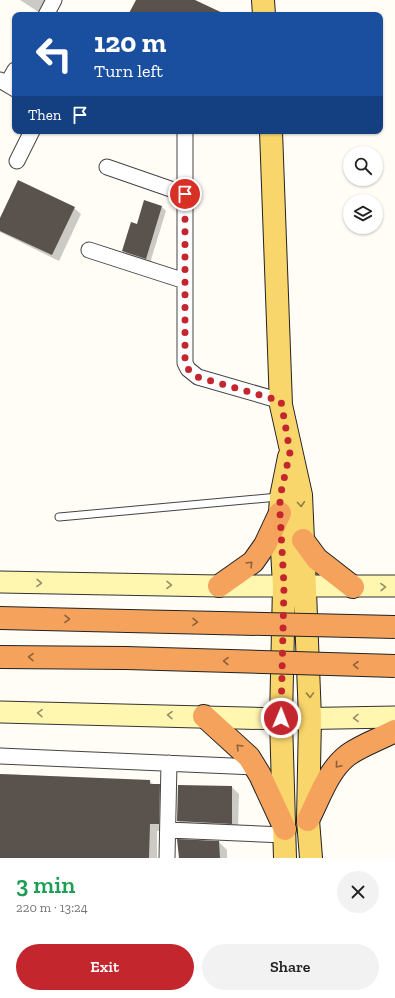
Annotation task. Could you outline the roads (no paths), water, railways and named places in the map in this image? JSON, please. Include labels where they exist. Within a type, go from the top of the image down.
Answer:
[{"type":"highway","points":[[219,586],[253,562],[265,545],[280,505]]},
{"type":"highway","points":[[304,540],[316,560],[353,587]]},
{"type":"highway","points":[[0,618],[395,627]]},
{"type":"highway","points":[[0,656],[395,666]]},
{"type":"highway","points":[[204,716],[236,744],[255,767],[285,832]]},
{"type":"highway","points":[[308,820],[332,772],[340,762],[349,754],[395,731]]},
{"type":"main road","points":[[263,0],[264,12]]},
{"type":"main road","points":[[270,134],[281,403],[290,452],[301,495],[304,540],[310,718],[308,820],[311,858]]},
{"type":"main road","points":[[285,858],[281,718],[284,586],[280,505],[290,452]]},
{"type":"street","points":[[48,12],[54,0]]},
{"type":"street","points":[[7,84],[12,75]]},
{"type":"street","points":[[17,161],[30,134]]},
{"type":"street","points":[[185,134],[185,363],[188,369],[198,377],[281,403]]},
{"type":"street","points":[[107,167],[185,194]]},
{"type":"street","points":[[89,250],[185,281]]},
{"type":"street","points":[[0,582],[219,586],[395,586]]},
{"type":"street","points":[[0,712],[281,718],[395,717]]},
{"type":"street","points":[[0,756],[255,767]]},
{"type":"street","points":[[167,858],[169,763]]},
{"type":"street","points":[[168,830],[285,832]]},
{"type":"lane","points":[[59,517],[280,505]]}]
